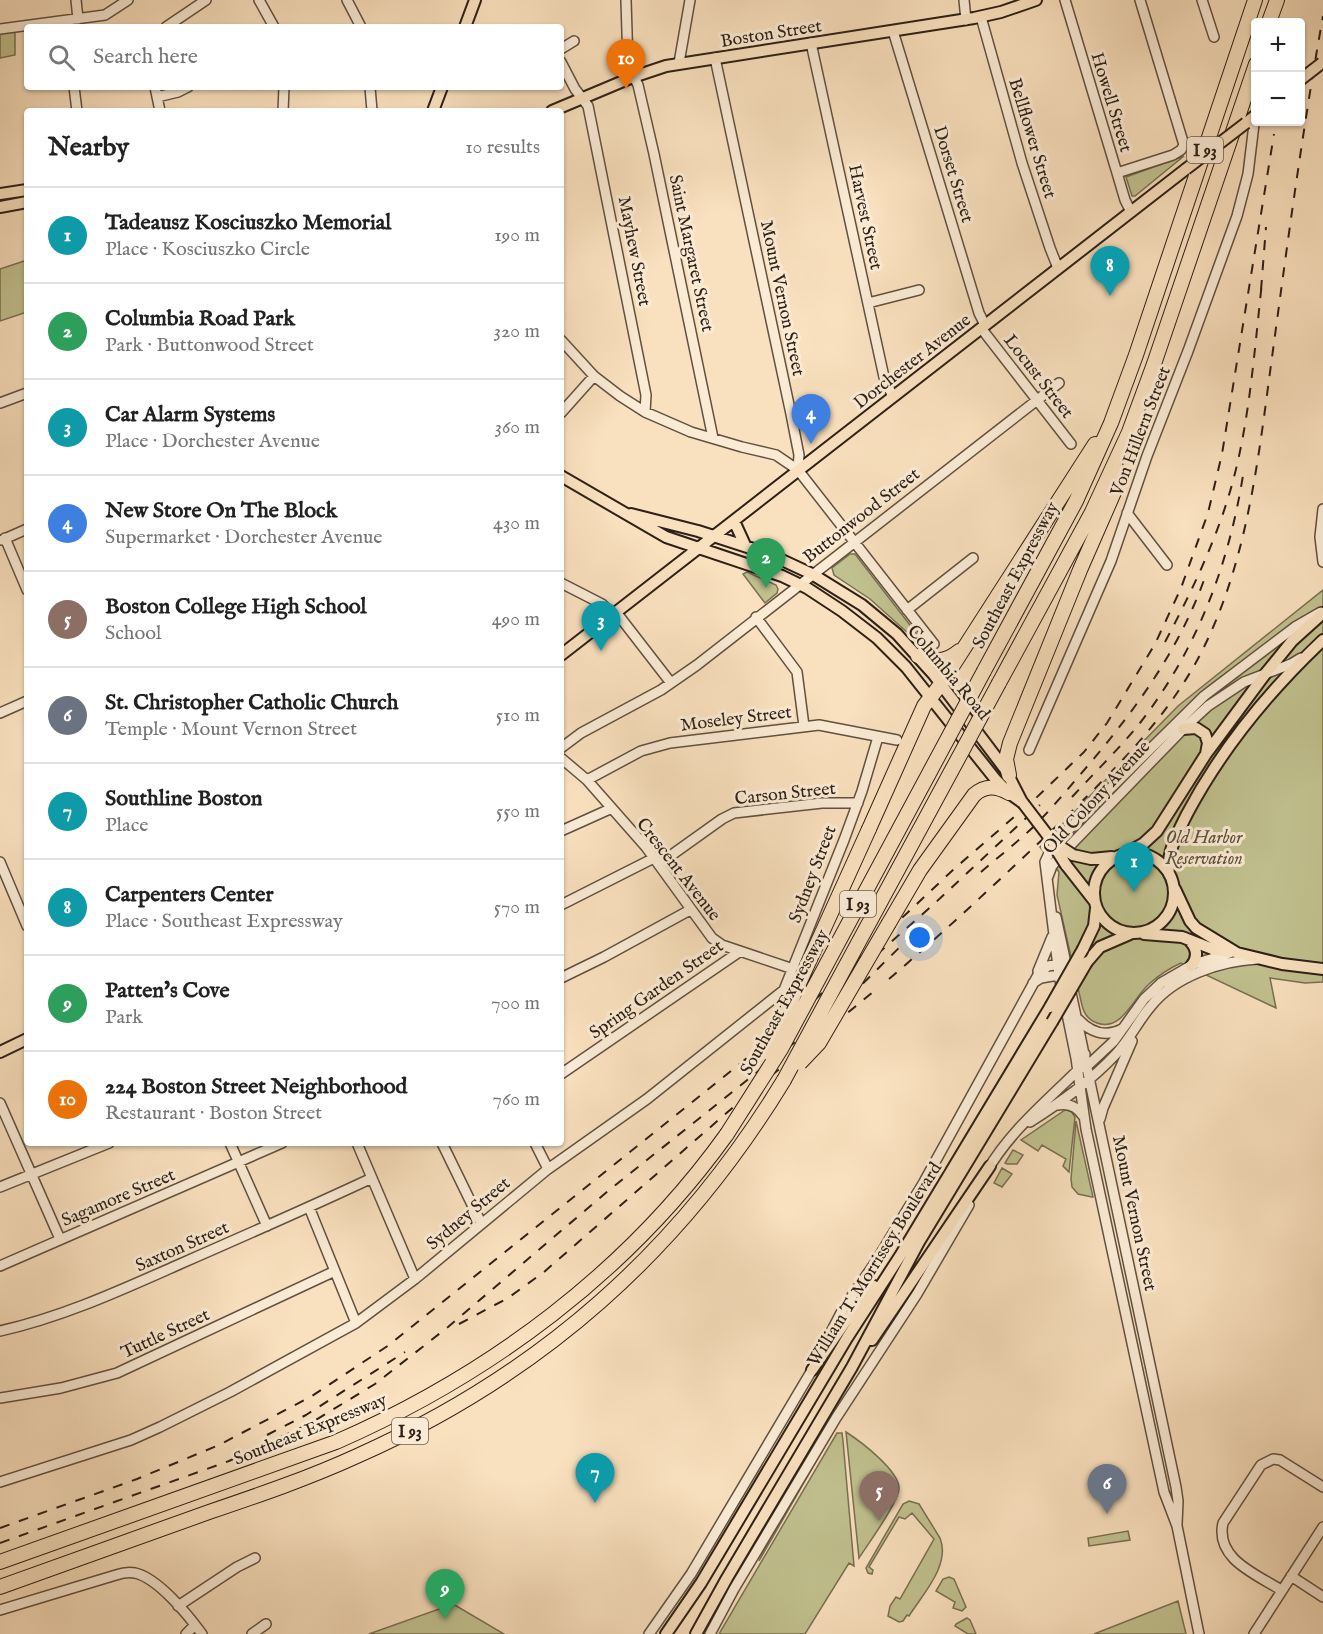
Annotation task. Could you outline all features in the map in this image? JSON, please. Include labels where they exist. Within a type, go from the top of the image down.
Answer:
[{"type":"highway","name":"Southeast Expressway","points":[[0,1562],[327,1446],[383,1421],[450,1385],[520,1340],[604,1271],[672,1202],[727,1134],[766,1074],[1072,507],[1111,423],[1136,355],[1255,0]]},
{"type":"highway","points":[[1270,18],[1277,0]]},
{"type":"highway","name":"Southeast Expressway","points":[[0,1587],[331,1468],[392,1440],[458,1405],[530,1358],[613,1291],[688,1215],[740,1148],[784,1080],[1082,531],[1118,458],[1154,364],[1253,72]]},
{"type":"highway","points":[[766,1074],[777,1032],[924,706],[941,684],[1082,462],[1111,423]]},
{"type":"highway","points":[[1009,775],[1006,759],[1010,743],[1115,490],[1118,458]]},
{"type":"highway","points":[[918,656],[930,660],[944,660],[954,655],[967,643]]},
{"type":"highway","points":[[784,1080],[819,1043],[910,885],[977,792],[991,787],[1009,793]]},
{"type":"main road","points":[[466,24],[475,0]]},
{"type":"main road","name":"Boston Street","points":[[559,108],[633,77],[679,63],[966,20],[1036,0]]},
{"type":"main road","points":[[1305,76],[1323,63]]},
{"type":"main road","points":[[434,108],[441,90]]},
{"type":"main road","name":"Dorchester Avenue","points":[[564,653],[1251,119]]},
{"type":"main road","points":[[1,191],[24,190]]},
{"type":"main road","points":[[0,207],[24,203]]},
{"type":"main road","name":"Columbia Road","points":[[564,478],[659,533],[756,566],[799,584],[836,607],[877,638],[906,667],[991,774],[1009,793],[1023,803]]},
{"type":"main road","name":"Columbia Road","points":[[625,512],[745,545],[812,574],[874,614],[918,656],[941,684],[1009,775],[1023,803],[1095,903]]},
{"type":"main road","points":[[734,521],[745,545]]},
{"type":"main road","name":"Columbia Road","points":[[1050,838],[1073,855],[1094,860],[1122,855],[1144,843],[1157,831],[1206,754],[1266,673],[1292,641],[1323,612]]},
{"type":"main road","points":[[1134,933],[1154,927],[1166,917],[1173,900],[1168,862],[1176,837],[1214,767],[1259,708],[1319,644]]},
{"type":"main road","points":[[1183,729],[1196,728],[1205,734],[1208,743],[1206,754]]},
{"type":"main road","points":[[1237,952],[1192,925],[1162,865],[1150,857],[1140,854],[1122,855],[1108,862],[1098,874],[1094,889],[1095,903],[1101,916],[1110,925],[1123,932],[1186,938],[1215,950],[1237,952],[1300,968],[1323,969]]},
{"type":"main road","name":"William T. Morrissey Boulevard","points":[[666,1634],[705,1577],[1083,950],[1095,922],[1095,903]]},
{"type":"main road","name":"William T. Morrissey Boulevard","points":[[696,1634],[723,1584],[852,1367],[919,1242],[1087,962],[1100,947],[1134,933]]},
{"type":"main road","points":[[1186,938],[1196,950],[1196,958],[1191,966]]},
{"type":"main road","points":[[0,1052],[24,1040]]},
{"type":"main road","points":[[852,1367],[893,1311],[942,1234],[990,1166]]},
{"type":"main road","points":[[812,1370],[853,1311],[900,1256]]},
{"type":"street","points":[[76,0],[78,19]]},
{"type":"street","points":[[67,24],[78,19],[108,14],[128,0]]},
{"type":"street","points":[[170,24],[206,0]]},
{"type":"street","points":[[259,0],[272,24]]},
{"type":"street","points":[[348,0],[360,24]]},
{"type":"street","name":"Saint Margaret Street","points":[[626,0],[628,64],[638,85],[654,154],[713,438]]},
{"type":"street","points":[[679,63],[690,0]]},
{"type":"street","points":[[964,0],[966,20]]},
{"type":"street","name":"Howell Street","points":[[1065,0],[1125,200],[1131,212]]},
{"type":"street","points":[[1117,173],[1173,155],[1184,145],[1140,0]]},
{"type":"street","points":[[1202,0],[1214,37]]},
{"type":"street","name":"Bellflower Street","points":[[981,17],[1022,163],[1050,248],[1059,268]]},
{"type":"street","points":[[0,29],[24,27]]},
{"type":"street","name":"Dorset Street","points":[[893,32],[983,326]]},
{"type":"street","points":[[564,48],[574,41]]},
{"type":"street","name":"Harvest Street","points":[[812,43],[884,377],[892,397]]},
{"type":"street","name":"Mount Vernon Street","points":[[715,58],[791,414],[799,455],[798,470]]},
{"type":"street","name":"Mayhew Street","points":[[564,68],[575,89],[588,106],[646,395],[645,412]]},
{"type":"street","points":[[74,90],[77,108]]},
{"type":"street","points":[[156,90],[159,108]]},
{"type":"street","points":[[157,98],[181,90]]},
{"type":"street","points":[[283,108],[285,90]]},
{"type":"street","points":[[370,90],[372,108]]},
{"type":"street","name":"Von Hillern Street","points":[[1029,750],[1111,561],[1240,209],[1248,174],[1251,126]]},
{"type":"street","points":[[868,303],[919,290]]},
{"type":"street","name":"Locust Street","points":[[983,326],[1071,444]]},
{"type":"street","points":[[564,343],[594,376],[645,412],[678,427],[776,455],[798,470],[934,644]]},
{"type":"street","points":[[564,410],[594,376]]},
{"type":"street","name":"Buttonwood Street","points":[[564,746],[591,726],[671,683],[1059,382]]},
{"type":"street","points":[[1,400],[24,394]]},
{"type":"street","points":[[1323,509],[1320,528],[1323,562]]},
{"type":"street","points":[[1127,513],[1167,565]]},
{"type":"street","points":[[24,530],[2,540],[24,584]]},
{"type":"street","points":[[907,610],[973,558]]},
{"type":"street","points":[[564,585],[602,604],[614,613],[671,683]]},
{"type":"street","name":"Old Colony Avenue","points":[[1047,881],[1045,862],[1058,840],[1194,705],[1295,627],[1323,612]]},
{"type":"street","points":[[756,617],[797,672],[804,726]]},
{"type":"street","name":"Old Colony Avenue","points":[[1047,881],[1052,866],[1059,858],[1183,729],[1220,697],[1244,682],[1291,664],[1319,644]]},
{"type":"street","points":[[0,712],[24,702]]},
{"type":"street","name":"Moseley Street","points":[[587,780],[641,751],[660,745],[804,726],[819,725],[897,740]]},
{"type":"street","name":"Sydney Street","points":[[0,1482],[131,1440],[230,1392],[356,1323],[415,1279],[548,1169],[647,1100],[784,990],[858,803],[878,737]]},
{"type":"street","name":"Crescent Avenue","points":[[564,760],[587,780],[656,861],[712,938],[722,945],[793,969]]},
{"type":"street","name":"Carson Street","points":[[564,904],[656,861],[727,816],[822,803],[858,803]]},
{"type":"street","points":[[564,830],[610,808]]},
{"type":"street","points":[[0,862],[24,919]]},
{"type":"street","name":"Mount Vernon Street","points":[[1047,881],[1060,933],[1062,963]]},
{"type":"street","name":"Mount Vernon Street","points":[[1052,908],[1053,932],[1064,974],[1084,1119],[1164,1492],[1177,1526],[1199,1634]]},
{"type":"street","points":[[564,977],[690,910]]},
{"type":"street","points":[[1033,983],[1053,932]]},
{"type":"street","name":"Spring Garden Street","points":[[564,1072],[740,951]]},
{"type":"street","points":[[1080,1087],[1082,1075],[1088,1065],[1112,1043],[1141,1002],[1153,990],[1167,978],[1191,966],[1209,958],[1237,952]]},
{"type":"street","points":[[1018,1130],[1090,1078],[1122,1047],[1144,1015],[1163,993],[1188,977],[1229,964],[1260,959]]},
{"type":"street","name":"William T. Morrissey Boulevard","points":[[650,1634],[691,1574],[812,1370],[833,1326],[920,1190],[1033,983],[1044,968],[1062,963]]},
{"type":"street","points":[[1033,983],[1041,978],[1064,974]]},
{"type":"street","name":"Mount Vernon Street","points":[[1064,974],[1088,1065],[1176,1487],[1177,1526]]},
{"type":"street","points":[[1100,1131],[1103,1108],[1144,1015]]},
{"type":"street","points":[[1077,1017],[1090,1029],[1101,1033],[1115,1032],[1125,1025]]},
{"type":"street","points":[[710,1634],[730,1595],[836,1418],[943,1252],[990,1166],[1018,1130],[1078,1070],[1084,1062],[1085,1054]]},
{"type":"street","points":[[0,1103],[60,1239]]},
{"type":"street","points":[[1054,1106],[1071,1105],[1084,1119]]},
{"type":"street","points":[[231,1146],[267,1226]]},
{"type":"street","name":"Sagamore Street","points":[[0,1266],[275,1146]]},
{"type":"street","points":[[358,1146],[415,1279]]},
{"type":"street","points":[[443,1146],[481,1223]]},
{"type":"street","points":[[536,1146],[548,1169]]},
{"type":"street","points":[[0,1187],[89,1147]]},
{"type":"street","name":"Saxton Street","points":[[0,1331],[68,1312],[372,1178]]},
{"type":"street","points":[[309,1207],[356,1323]]},
{"type":"street","name":"Tuttle Street","points":[[0,1398],[61,1388],[117,1373],[335,1271]]},
{"type":"street","points":[[1281,1590],[1233,1559],[1226,1551],[1221,1532],[1223,1523],[1261,1466],[1267,1461],[1280,1460],[1323,1487]]},
{"type":"street","points":[[1254,1634],[1323,1527]]},
{"type":"street","points":[[178,1606],[237,1567],[255,1558]]},
{"type":"street","points":[[0,1611],[126,1573],[145,1577],[178,1606],[202,1634]]},
{"type":"street","points":[[1291,1576],[1323,1597]]},
{"type":"street","points":[[252,1634],[266,1624]]},
{"type":"street","points":[[186,1634],[195,1625]]},
{"type":"green space","points":[[15,31],[15,55],[0,58],[0,34]]},
{"type":"green space","points":[[1184,156],[1135,196],[1132,196],[1126,177]]},
{"type":"green space","points":[[24,261],[24,313],[0,321],[0,269]]},
{"type":"green space","points":[[850,554],[855,554],[927,650],[870,599],[834,575],[832,568]]},
{"type":"green space","points":[[747,572],[776,585],[777,593],[765,603],[743,574]]},
{"type":"green space","name":"Old Harbor Reservation","points":[[1323,590],[1323,982],[1305,983],[1270,978],[1276,1008],[1181,963],[1149,984],[1126,1012],[1113,1023],[1093,1021],[1086,1014],[1082,1005],[1057,895],[1059,872],[1040,847],[1178,706]]},
{"type":"green space","points":[[1065,1110],[1071,1111],[1075,1117],[1069,1172],[1063,1166],[1066,1159],[1042,1145],[1038,1151],[1021,1140]]},
{"type":"green space","points":[[1076,1121],[1093,1197],[1078,1194],[1072,1187]]},
{"type":"green space","points":[[1013,1150],[1023,1155],[1017,1164],[1005,1163]]},
{"type":"green space","points":[[1002,1168],[1012,1174],[1002,1187],[994,1183]]},
{"type":"green space","points":[[833,1432],[759,1561],[770,1538]]},
{"type":"green space","points":[[846,1432],[886,1465],[898,1482],[899,1489],[888,1513],[859,1558]]},
{"type":"green space","points":[[837,1433],[842,1433],[854,1566],[849,1563],[805,1634],[719,1634]]},
{"type":"green space","points":[[909,1501],[919,1504],[940,1538],[942,1559],[933,1579],[909,1616],[907,1615],[903,1621],[899,1622],[888,1616],[890,1606],[896,1597],[900,1599],[934,1539],[912,1513],[905,1519],[899,1517],[869,1567],[873,1570],[872,1574],[868,1573],[866,1568],[903,1504]]},
{"type":"green space","points":[[1128,1531],[1130,1540],[1089,1546],[1088,1538]]},
{"type":"green space","points":[[949,1577],[954,1579],[966,1607],[962,1611],[953,1608],[955,1602],[936,1591],[943,1579]]},
{"type":"green space","points":[[1178,1601],[1186,1634],[1094,1634]]},
{"type":"green space","points":[[453,1604],[504,1634],[369,1634]]},
{"type":"green space","points":[[967,1618],[976,1634],[968,1634],[955,1626]]},
{"type":"railway","points":[[889,979],[1045,837],[1131,750],[1170,703],[1187,678],[1218,616],[1241,542],[1257,466],[1302,141],[1323,16]]},
{"type":"railway","points":[[0,1528],[137,1479],[219,1445],[312,1396],[389,1345],[787,1026],[954,869],[1036,798],[1084,752],[1107,723],[1155,644],[1181,588],[1208,513],[1222,454],[1274,134]]},
{"type":"railway","points":[[1261,290],[1266,227]]},
{"type":"railway","points":[[1165,642],[1204,561],[1221,520],[1234,477],[1248,405],[1262,282]]},
{"type":"railway","points":[[1072,797],[1140,723],[1179,665],[1195,634],[1220,570],[1238,504],[1244,469]]},
{"type":"railway","points":[[981,872],[1046,814],[1125,720],[1170,653],[1204,580]]},
{"type":"railway","points":[[847,981],[1040,805]]},
{"type":"railway","points":[[0,1543],[229,1461],[309,1424],[375,1384],[448,1327],[608,1191],[839,1007],[910,937]]},
{"type":"railway","points":[[459,1324],[508,1298],[544,1272],[738,1103],[879,987]]},
{"type":"railway","points":[[267,1435],[306,1415],[405,1352]]},
{"type":"place","name":"224 Boston Street Neighborhood","points":[[626,89]]},
{"type":"place","name":"Carpenters Center","points":[[1110,296]]},
{"type":"place","name":"New Store On The Block","points":[[811,444]]},
{"type":"place","name":"Columbia Road Park","points":[[766,588]]},
{"type":"place","name":"Car Alarm Systems","points":[[601,651]]},
{"type":"place","name":"Tadeausz Kosciuszko Memorial","points":[[1134,892]]},
{"type":"place","name":"Southline Boston","points":[[595,1503]]},
{"type":"place","name":"St. Christopher Catholic Church","points":[[1107,1514]]},
{"type":"place","name":"Boston College High School","points":[[879,1521]]},
{"type":"place","name":"Patten's Cove","points":[[445,1619]]}]
